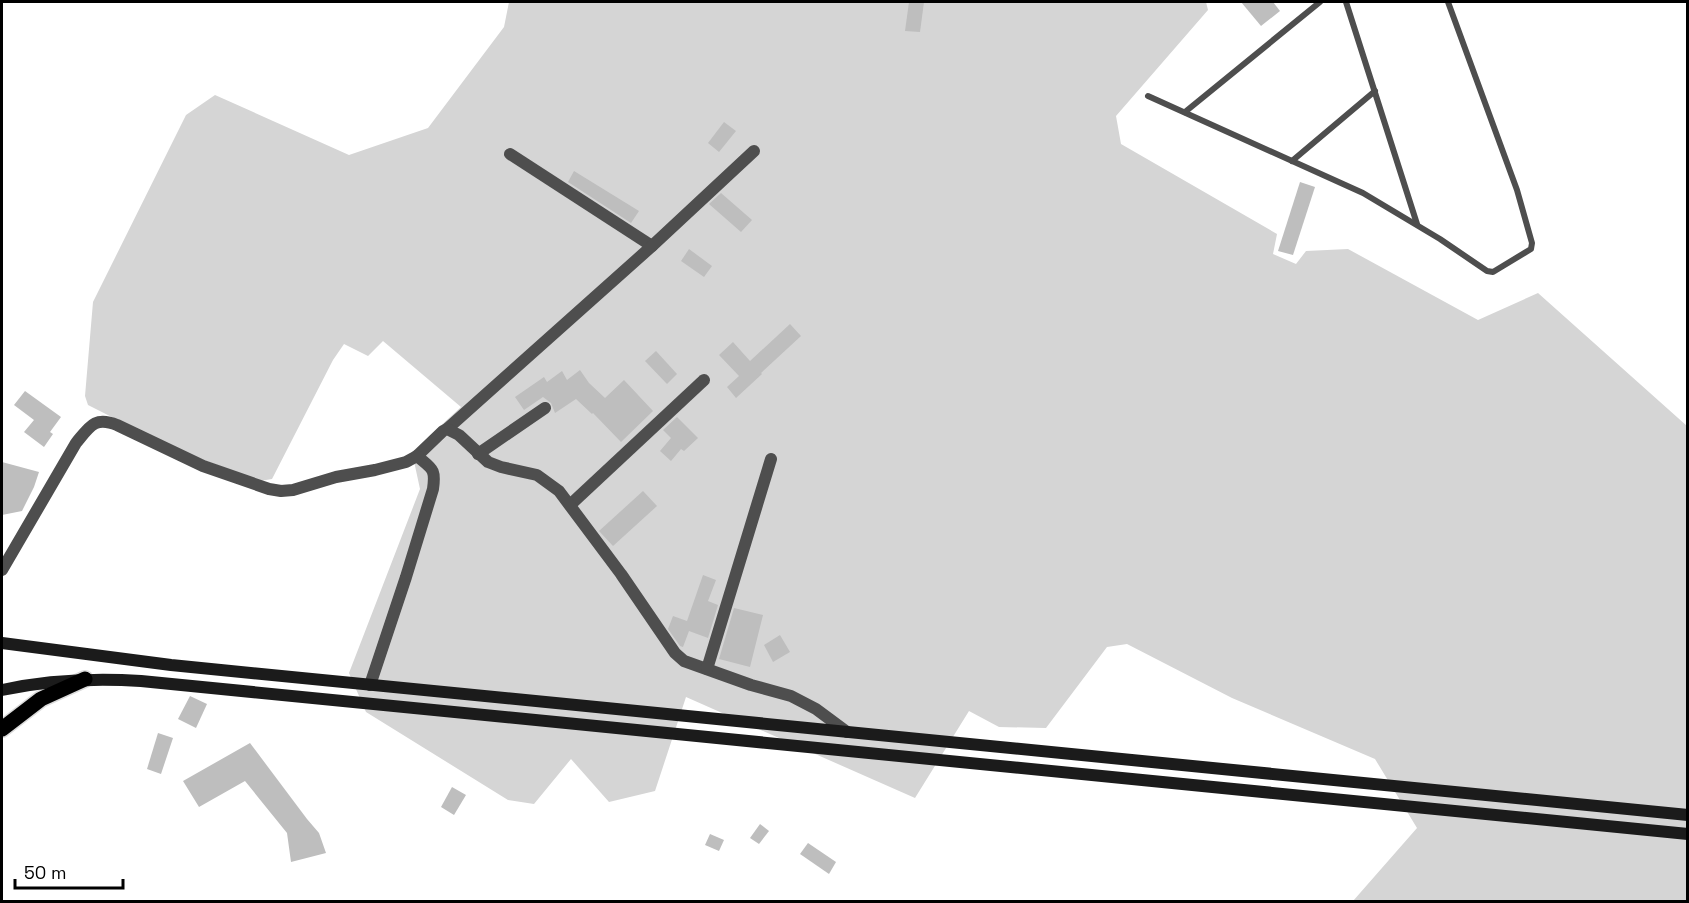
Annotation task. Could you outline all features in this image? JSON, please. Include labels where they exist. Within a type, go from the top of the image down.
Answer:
[{"type":"main road","points":[[2,643],[160,664],[1688,815]]},
{"type":"main road","points":[[2,690],[40,683],[85,679],[177,684],[1688,834]]},
{"type":"main road","points":[[2,729],[41,699],[85,679]]},
{"type":"street","points":[[2,570],[76,443],[99,420],[117,425],[203,466],[281,491],[293,490],[336,477],[392,467],[417,456],[652,246],[754,151]]},
{"type":"street","points":[[510,154],[652,246]]},
{"type":"street","points":[[570,505],[704,380]]},
{"type":"street","points":[[478,454],[545,408]]},
{"type":"street","points":[[447,429],[459,435],[488,462],[537,475],[559,491],[675,653],[684,662],[791,696],[816,709],[847,732]]},
{"type":"street","points":[[370,685],[432,489],[435,474],[417,456]]},
{"type":"street","points":[[707,669],[771,459]]},
{"type":"lane","points":[[1185,112],[1320,2]]},
{"type":"lane","points":[[1346,2],[1417,224]]},
{"type":"lane","points":[[1148,96],[1363,193],[1417,224],[1487,271],[1493,272],[1531,249],[1532,243],[1517,190],[1448,2]]},
{"type":"lane","points":[[1292,161],[1375,92]]},
{"type":"shaded area","points":[[509,2],[1206,2],[1208,10],[1116,116],[1121,144],[1277,234],[1273,254],[1296,264],[1306,251],[1348,249],[1478,320],[1538,293],[1687,426],[1687,901],[1353,901],[1417,828],[1375,759],[1232,698],[1127,644],[1107,647],[1046,728],[999,727],[969,711],[915,798],[686,697],[655,791],[609,802],[571,759],[534,804],[508,800],[366,712],[349,673],[420,489],[412,452],[461,407],[383,341],[368,356],[344,344],[333,360],[272,479],[260,481],[177,450],[88,405],[85,396],[93,302],[186,115],[215,95],[349,155],[428,128],[504,27]]},
{"type":"building","points":[[909,2],[924,2],[920,32],[905,31]]},
{"type":"building","points":[[1241,2],[1273,2],[1280,11],[1261,26]]},
{"type":"building","points":[[724,122],[736,131],[719,152],[708,143]]},
{"type":"building","points":[[574,171],[639,211],[631,223],[568,182]]},
{"type":"building","points":[[1300,182],[1315,187],[1293,255],[1278,251]]},
{"type":"building","points":[[721,193],[752,220],[741,232],[709,204]]},
{"type":"building","points":[[689,249],[712,266],[704,277],[681,261]]},
{"type":"building","points":[[790,324],[801,336],[736,398],[727,387],[739,376],[719,355],[733,342],[750,361]]},
{"type":"building","points":[[656,351],[677,374],[667,384],[645,361]]},
{"type":"building","points":[[580,370],[589,383],[605,398],[624,380],[653,411],[621,442],[576,399],[555,413],[551,403],[543,397],[524,410],[515,397],[544,377],[547,382],[562,371],[567,380]]},
{"type":"building","points":[[25,391],[61,417],[50,432],[53,434],[44,447],[24,432],[34,420],[14,405]]},
{"type":"building","points":[[677,417],[698,438],[684,451],[681,449],[671,461],[660,451],[671,438],[663,430]]},
{"type":"building","points":[[2,462],[39,472],[22,511],[2,515]]},
{"type":"building","points":[[643,491],[657,506],[613,546],[599,531]]},
{"type":"building","points":[[703,575],[716,580],[708,601],[718,605],[708,638],[689,631],[683,647],[668,629],[673,616],[687,621]]},
{"type":"building","points":[[734,608],[763,615],[750,667],[719,659]]},
{"type":"building","points":[[780,635],[790,652],[773,662],[764,645]]},
{"type":"building","points":[[190,696],[207,704],[196,728],[178,719]]},
{"type":"building","points":[[158,733],[173,738],[161,774],[147,769]]},
{"type":"building","points":[[250,743],[319,833],[326,853],[291,862],[287,833],[245,781],[199,807],[183,781]]},
{"type":"building","points":[[452,787],[466,795],[454,815],[441,807]]},
{"type":"building","points":[[760,824],[769,831],[759,844],[750,838]]},
{"type":"building","points":[[710,834],[724,840],[719,851],[705,845]]},
{"type":"building","points":[[808,843],[836,862],[829,874],[800,854]]}]
